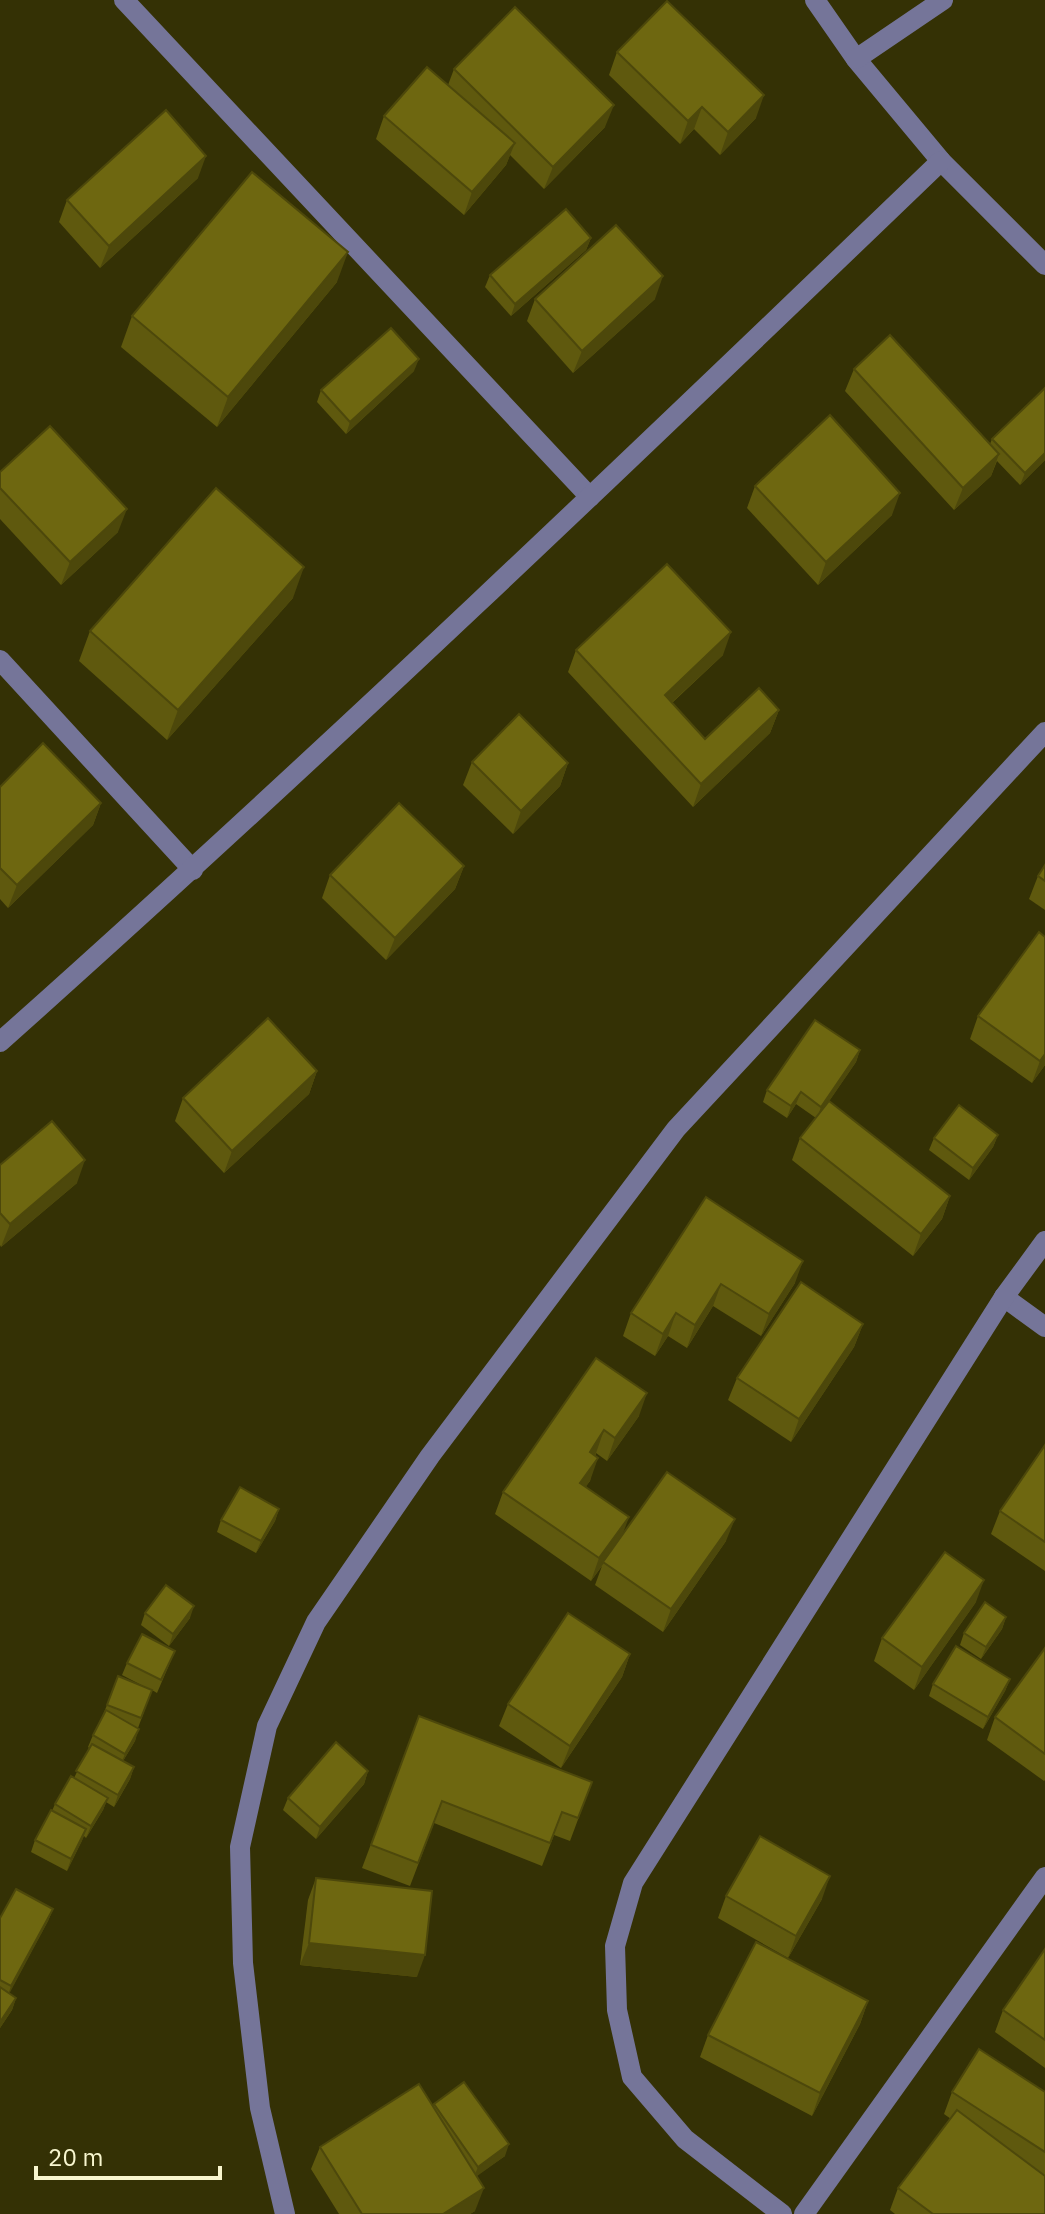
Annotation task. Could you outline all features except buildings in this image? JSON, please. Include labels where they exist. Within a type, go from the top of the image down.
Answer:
[{"type":"street","points":[[124,0],[590,497]]},
{"type":"street","points":[[815,0],[856,59],[941,161],[1045,265]]},
{"type":"street","points":[[856,59],[943,0]]},
{"type":"street","points":[[0,1042],[193,870],[941,161]]},
{"type":"street","points":[[0,660],[193,870]]},
{"type":"street","points":[[285,2214],[260,2108],[243,1963],[240,1847],[267,1726],[316,1622],[430,1456],[676,1129],[1045,732]]},
{"type":"street","points":[[782,2214],[685,2139],[632,2077],[617,2010],[615,1946],[633,1883],[1004,1297],[1045,1241]]},
{"type":"street","points":[[1004,1297],[1045,1327]]},
{"type":"street","points":[[804,2214],[1045,1877]]}]
